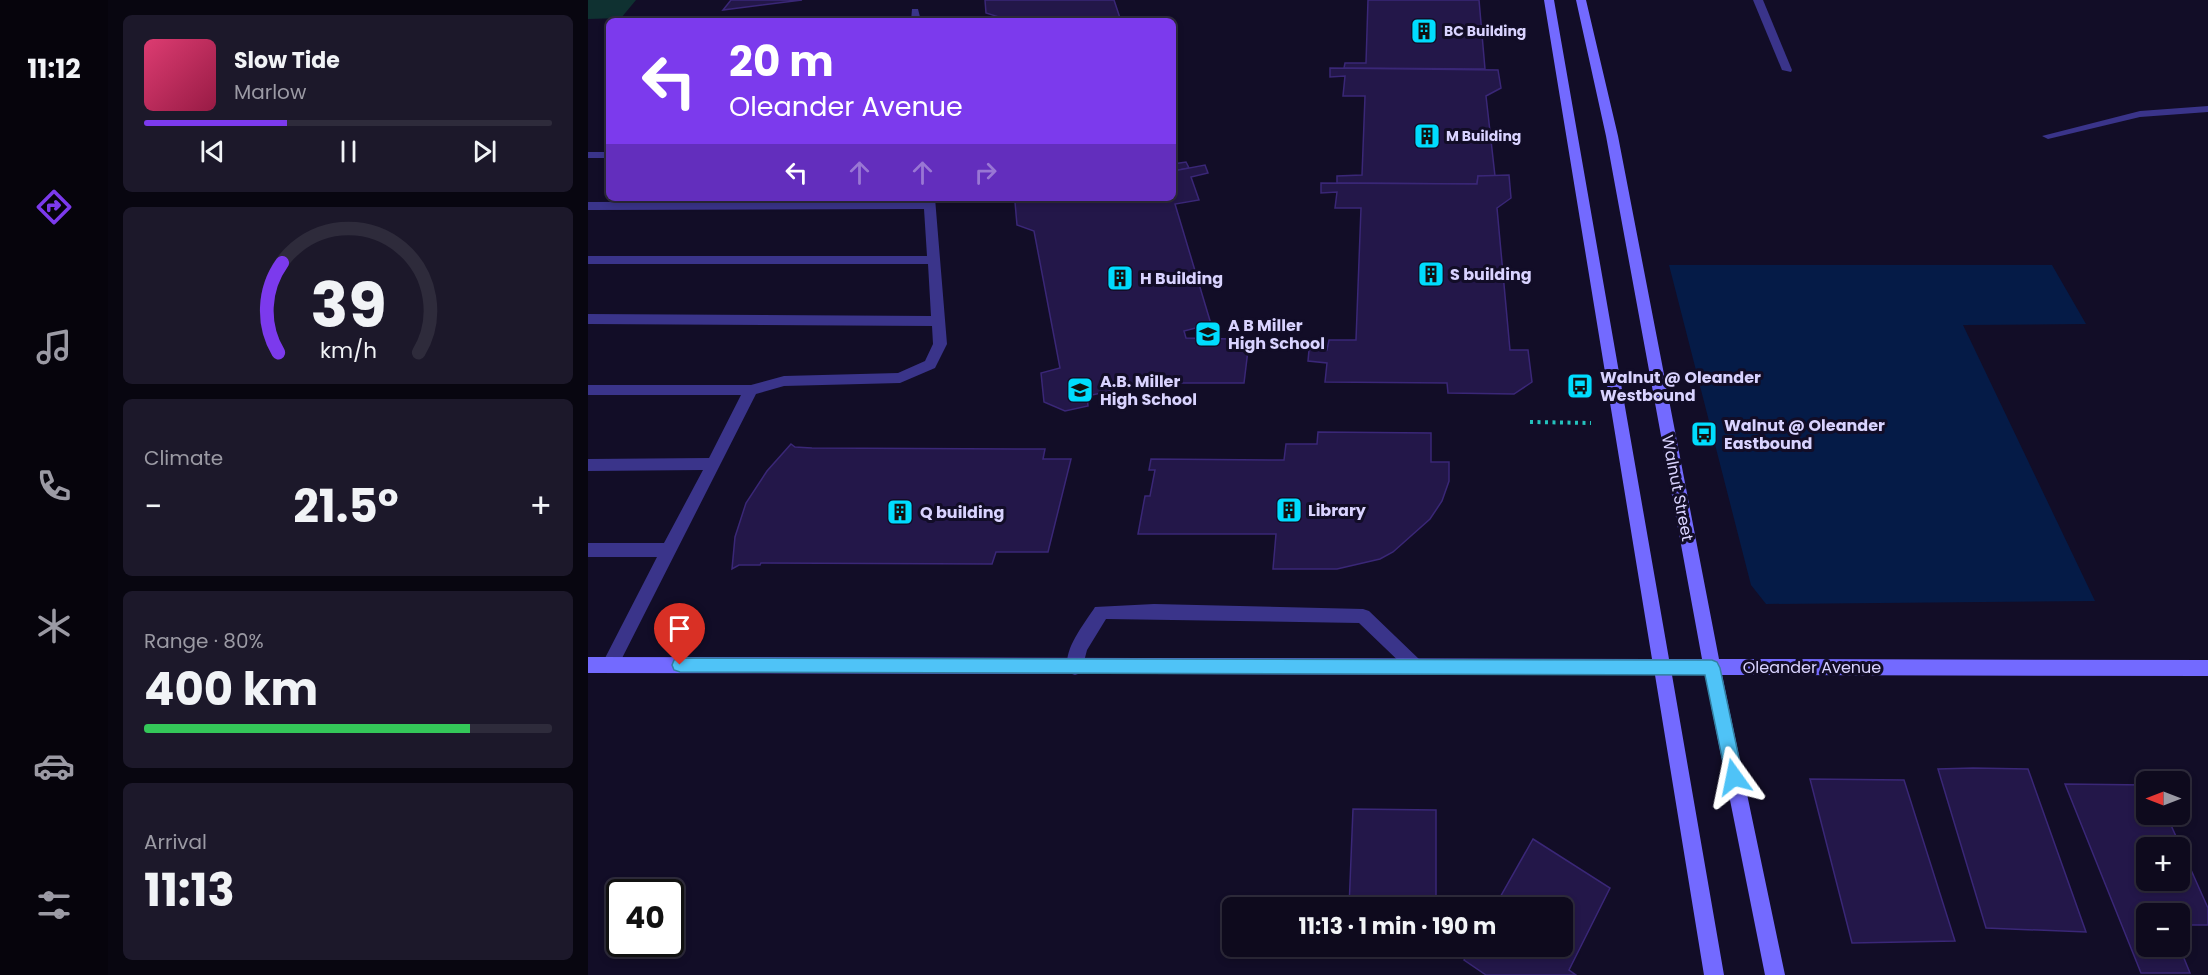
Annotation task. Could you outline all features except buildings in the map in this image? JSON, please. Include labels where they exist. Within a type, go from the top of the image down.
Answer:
[{"type":"street","points":[[1549,0],[1660,668],[1714,975]]},
{"type":"street","name":"Walnut Street","points":[[1581,0],[1612,136],[1712,668],[1775,975]]},
{"type":"street","points":[[1758,0],[1787,70]]},
{"type":"street","points":[[2048,136],[2140,114],[2208,109]]},
{"type":"street","points":[[588,156],[606,155]]},
{"type":"street","points":[[588,206],[929,202],[940,344],[930,364],[900,378],[784,381],[751,390],[588,390]]},
{"type":"street","points":[[588,260],[932,260]]},
{"type":"street","points":[[588,320],[939,321]]},
{"type":"street","points":[[610,665],[751,390]]},
{"type":"street","points":[[588,465],[712,464]]},
{"type":"street","points":[[588,550],[668,550]]},
{"type":"street","points":[[1075,668],[1080,648],[1101,612],[1154,611],[1363,616],[1415,666]]},
{"type":"street","name":"Oleander Avenue","points":[[588,665],[1075,668],[1415,666],[2208,668]]},
{"type":"path","points":[[1530,422],[1591,423]]},
{"type":"green space","points":[[588,0],[636,0],[621,18],[588,19]]},
{"type":"water","points":[[1669,265],[2052,265],[2086,324],[1963,325],[2095,601],[1766,604],[1751,585]]},
{"type":"place","name":"BC Building","points":[[1424,31]]},
{"type":"place","name":"M Building","points":[[1427,136]]},
{"type":"place","name":"S building","points":[[1431,274]]},
{"type":"place","name":"H Building","points":[[1120,278]]},
{"type":"place","name":"A B Miller High School","points":[[1208,334]]},
{"type":"place","name":"Walnut @ Oleander Westbound","points":[[1580,386]]},
{"type":"place","name":"A.B. Miller High School","points":[[1080,390]]},
{"type":"place","name":"Walnut @ Oleander Eastbound","points":[[1704,434]]},
{"type":"place","name":"Library","points":[[1289,510]]},
{"type":"place","name":"Q building","points":[[900,512]]},
{"type":"route","points":[[680,665],[1075,668],[1439,666],[1712,668],[1734,777]]}]
